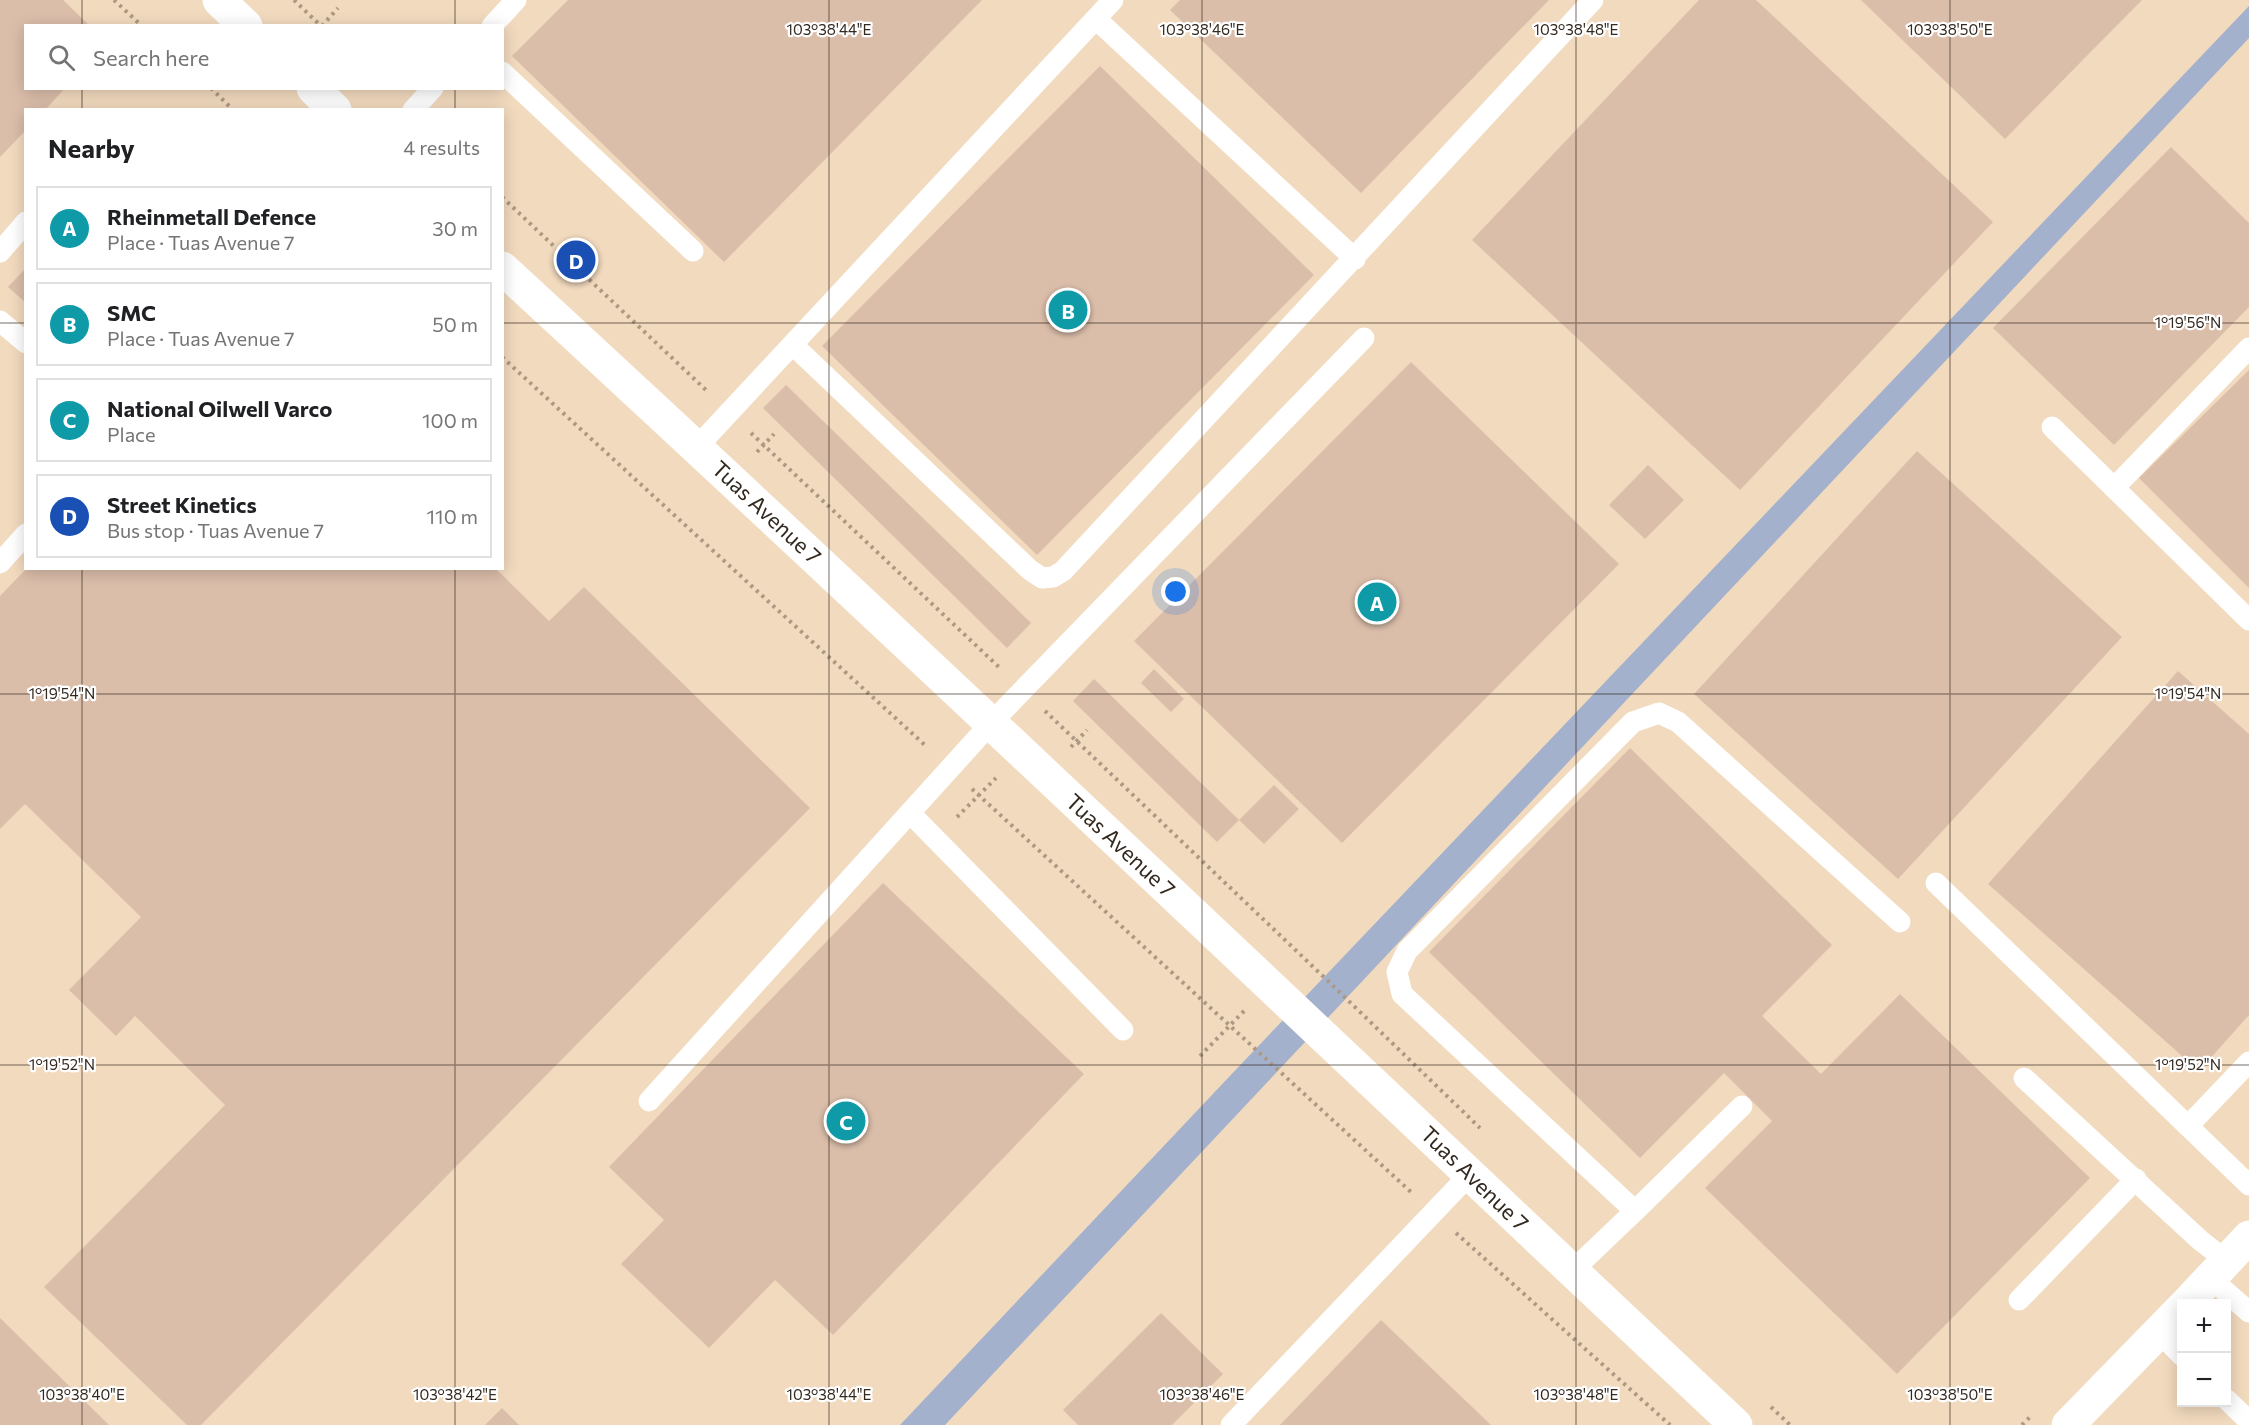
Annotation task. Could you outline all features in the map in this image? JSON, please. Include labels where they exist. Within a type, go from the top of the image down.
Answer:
[{"type":"street","points":[[219,0],[244,24]]},
{"type":"street","points":[[315,90],[333,108]]},
{"type":"street","name":"Tuas Avenue 7","points":[[504,270],[697,447],[1270,984],[1736,1425]]},
{"type":"street","points":[[2191,1299],[2249,1237]]},
{"type":"street","points":[[2068,1425],[2177,1312]]},
{"type":"lane","points":[[494,24],[516,0]]},
{"type":"lane","points":[[697,447],[1113,0]]},
{"type":"lane","points":[[793,345],[1030,570],[1042,578],[1053,577],[1063,571],[1355,259],[1593,0]]},
{"type":"lane","points":[[1096,19],[1355,259]]},
{"type":"lane","points":[[504,74],[693,251]]},
{"type":"lane","points":[[415,108],[431,90]]},
{"type":"lane","points":[[0,252],[24,224]]},
{"type":"lane","points":[[0,321],[24,341]]},
{"type":"lane","points":[[649,1101],[991,723],[1364,338]]},
{"type":"lane","points":[[2114,488],[2249,348]]},
{"type":"lane","points":[[2052,427],[2249,620]]},
{"type":"lane","points":[[0,563],[24,536]]},
{"type":"lane","points":[[1635,1211],[1402,994],[1397,972],[1407,951],[1634,722],[1659,713],[1678,722],[1900,922]]},
{"type":"lane","points":[[910,813],[1123,1030]]},
{"type":"lane","points":[[1936,883],[2249,1185]]},
{"type":"lane","points":[[2188,1126],[2249,1062]]},
{"type":"lane","points":[[2024,1078],[2201,1241],[2218,1270],[2249,1312]]},
{"type":"lane","points":[[1572,1271],[1742,1106]]},
{"type":"lane","points":[[1231,1425],[1471,1173]]},
{"type":"lane","points":[[2019,1300],[2136,1179]]},
{"type":"lane","points":[[2159,1332],[2178,1353]]},
{"type":"lane","points":[[2231,1404],[2249,1421]]},
{"type":"path","points":[[114,0],[140,24]]},
{"type":"path","points":[[294,0],[319,24]]},
{"type":"path","points":[[323,24],[338,8]]},
{"type":"path","points":[[213,90],[231,108]]},
{"type":"path","points":[[504,199],[1023,690],[1482,1130]]},
{"type":"path","points":[[504,359],[1433,1213],[1670,1425]]},
{"type":"path","points":[[957,817],[1022,752]]},
{"type":"path","points":[[1200,1056],[1270,984]]},
{"type":"path","points":[[1765,1401],[1790,1425]]},
{"type":"water","points":[[2249,6],[2249,38],[945,1425],[900,1425],[1245,1060]]},
{"type":"building","points":[[0,0],[63,0],[88,24],[24,24],[24,90],[63,90],[47,108],[24,108],[24,132],[0,157]]},
{"type":"building","points":[[568,0],[982,0],[724,262],[512,56]]},
{"type":"building","points":[[1180,0],[1549,0],[1361,193],[1170,10]]},
{"type":"building","points":[[1699,0],[1756,0],[1993,222],[1740,490],[1472,240]]},
{"type":"building","points":[[1861,0],[2142,0],[2005,139]]},
{"type":"building","points":[[1100,66],[1314,275],[1037,555],[822,346]]},
{"type":"building","points":[[2171,147],[2249,223],[2249,307],[2114,445],[1993,328]]},
{"type":"building","points":[[24,270],[24,301],[8,287]]},
{"type":"building","points":[[1411,362],[1619,564],[1342,843],[1134,641]]},
{"type":"building","points":[[2249,370],[2249,588],[2139,478]]},
{"type":"building","points":[[786,385],[1031,623],[1007,648],[763,408]]},
{"type":"building","points":[[1917,451],[2122,637],[1898,879],[1694,694]]},
{"type":"building","points":[[1648,465],[1684,500],[1645,539],[1609,505]]},
{"type":"building","points":[[25,570],[497,570],[549,621],[584,587],[810,808],[201,1425],[187,1425],[44,1287],[225,1105],[135,1016],[116,1036],[69,990],[141,917],[25,804],[0,829],[0,596]]},
{"type":"building","points":[[1154,669],[1184,699],[1171,712],[1141,683]]},
{"type":"building","points":[[2178,671],[2249,734],[2249,1015],[2199,1071],[1988,884]]},
{"type":"building","points":[[1094,679],[1239,820],[1217,842],[1073,701]]},
{"type":"building","points":[[1630,748],[1832,945],[1762,1016],[1821,1074],[1900,994],[2090,1178],[1897,1374],[1705,1188],[1772,1121],[1724,1073],[1640,1158],[1429,952]]},
{"type":"building","points":[[1274,785],[1299,809],[1264,844],[1239,820]]},
{"type":"building","points":[[883,883],[1084,1074],[833,1335],[775,1280],[709,1348],[621,1264],[664,1220],[609,1167]]},
{"type":"building","points":[[1161,1313],[1223,1374],[1172,1425],[1078,1425],[1063,1410]]},
{"type":"building","points":[[0,1318],[109,1425],[0,1425]]},
{"type":"building","points":[[1381,1320],[1491,1425],[1280,1425]]},
{"type":"building","points":[[502,1408],[519,1425],[485,1425]]},
{"type":"place","name":"Street Kinetics","points":[[576,260]]},
{"type":"place","name":"SMC","points":[[1068,310]]},
{"type":"place","name":"Rheinmetall Defence","points":[[1377,602]]},
{"type":"place","name":"National Oilwell Varco","points":[[846,1121]]}]
